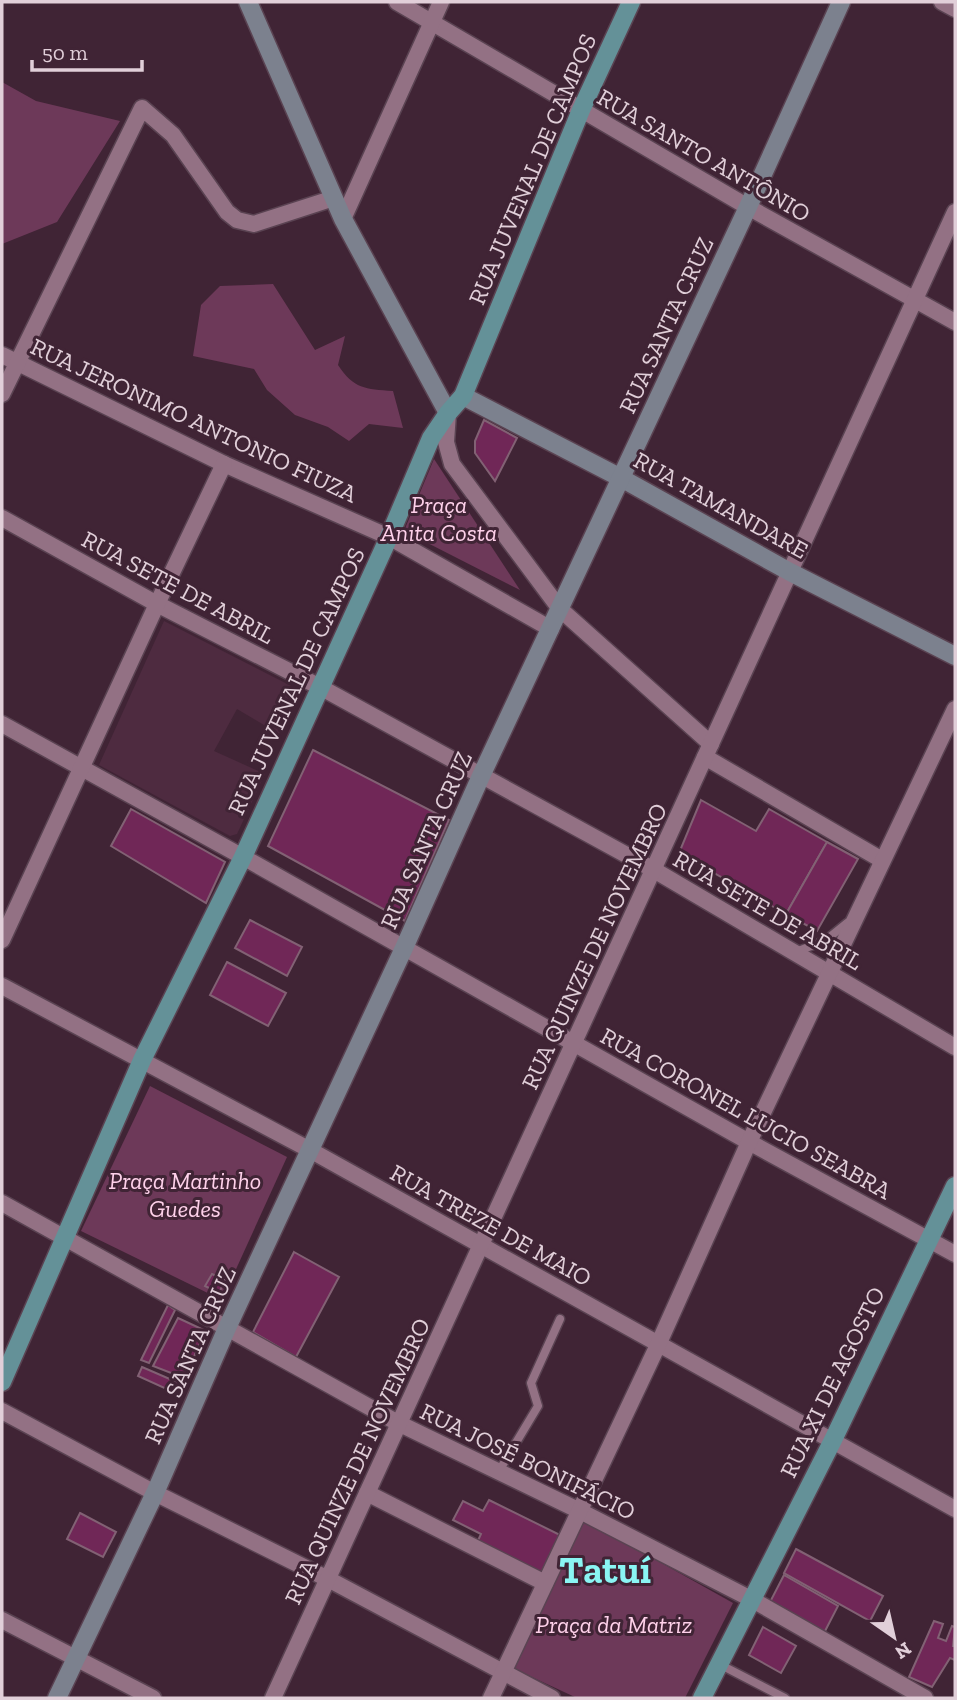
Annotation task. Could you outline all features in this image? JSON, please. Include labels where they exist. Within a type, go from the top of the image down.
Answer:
[{"type":"main road","points":[[248,2],[343,219],[448,412]]},
{"type":"main road","name":"RUA JUVENAL DE CAMPOS","points":[[2,1382],[142,1060],[243,856],[389,537],[431,438],[448,412],[463,396],[581,110],[631,2]]},
{"type":"main road","name":"RUA SANTA CRUZ","points":[[57,1698],[155,1493],[227,1328],[841,2]]},
{"type":"main road","name":"RUA TAMANDARE","points":[[463,396],[621,478],[790,572],[955,656]]},
{"type":"main road","name":"RUA XI DE AGOSTO","points":[[751,1599],[833,1440],[955,1186]]},
{"type":"main road","points":[[702,1698],[751,1599]]},
{"type":"street","name":"RUA SANTO ANTÔNIO","points":[[397,2],[748,207],[955,322]]},
{"type":"street","points":[[343,219],[441,2]]},
{"type":"street","points":[[942,2],[955,9]]},
{"type":"street","points":[[2,394],[142,108],[173,135],[227,212],[237,220],[254,224],[334,198]]},
{"type":"street","name":"RUA QUINZE DE NOVEMBRO","points":[[273,1698],[955,212]]},
{"type":"street","name":"RUA JERONIMO ANTONIO FIUZA","points":[[2,355],[224,464],[389,537],[551,629]]},
{"type":"street","points":[[448,412],[446,442],[452,464],[560,609],[708,751],[882,860]]},
{"type":"street","points":[[2,940],[156,604],[224,464]]},
{"type":"street","name":"RUA SETE DE ABRIL","points":[[2,518],[156,604],[320,687],[653,870],[955,1046]]},
{"type":"street","points":[[491,1698],[658,1345],[749,1142],[955,709]]},
{"type":"street","name":"RUA CORONEL LUCIO SEABRA","points":[[2,724],[243,856],[749,1142],[955,1254]]},
{"type":"street","name":"RUA TREZE DE MAIO","points":[[2,986],[310,1150],[955,1508]]},
{"type":"street","name":"RUA JOSÉ BONIFÁCIO","points":[[2,1203],[398,1423],[580,1511],[751,1599],[925,1698]]},
{"type":"street","points":[[2,1411],[552,1698]]},
{"type":"street","points":[[365,1498],[543,1587]]},
{"type":"street","points":[[2,1620],[153,1698]]},
{"type":"lane","points":[[796,952],[826,940],[841,930],[859,911]]},
{"type":"lane","points":[[499,1471],[538,1406],[531,1383],[560,1319]]},
{"type":"lane","points":[[719,1664],[785,1698]]},
{"type":"shaded area","points":[[164,621],[301,691],[279,734],[237,709],[214,751],[265,774],[237,834],[230,836],[99,765]]},
{"type":"green space","points":[[2,82],[36,101],[120,121],[57,222],[2,244]]},
{"type":"green space","points":[[273,284],[315,350],[345,336],[338,365],[349,379],[361,386],[393,391],[403,428],[369,424],[349,441],[328,427],[295,415],[267,390],[254,369],[193,356],[201,305],[220,286]]},
{"type":"green space","name":"Praça Anita Costa","points":[[434,459],[520,590],[404,531]]},
{"type":"green space","name":"Praça Martinho Guedes","points":[[150,1086],[287,1157],[222,1300],[81,1231]]},
{"type":"green space","name":"Praça da Matriz","points":[[583,1519],[733,1603],[685,1698],[577,1698],[508,1666]]},
{"type":"building","points":[[484,420],[517,438],[495,481],[475,453],[475,441]]},
{"type":"building","points":[[313,750],[449,820],[405,921],[268,846]]},
{"type":"building","points":[[701,800],[756,831],[769,809],[827,842],[786,914],[679,853]]},
{"type":"building","points":[[131,809],[225,862],[206,903],[111,846]]},
{"type":"building","points":[[827,842],[858,859],[817,931],[786,914]]},
{"type":"building","points":[[250,920],[302,947],[287,976],[235,948]]},
{"type":"building","points":[[227,962],[286,993],[268,1026],[210,995]]},
{"type":"building","points":[[294,1252],[339,1277],[296,1357],[253,1332]]},
{"type":"building","points":[[212,1274],[225,1280],[219,1293],[205,1286]]},
{"type":"building","points":[[168,1305],[175,1310],[149,1363],[141,1360]]},
{"type":"building","points":[[178,1318],[206,1331],[184,1378],[153,1366]]},
{"type":"building","points":[[142,1367],[186,1386],[182,1396],[138,1376]]},
{"type":"building","points":[[489,1500],[560,1535],[543,1576],[476,1545],[481,1534],[453,1520],[463,1501],[483,1511]]},
{"type":"building","points":[[80,1513],[116,1532],[103,1557],[67,1539]]},
{"type":"building","points":[[796,1549],[883,1596],[870,1621],[784,1573]]},
{"type":"building","points":[[784,1575],[838,1606],[824,1633],[770,1602]]},
{"type":"building","points":[[934,1621],[943,1624],[938,1638],[946,1641],[952,1626],[955,1627],[955,1660],[950,1658],[932,1687],[909,1677]]},
{"type":"building","points":[[763,1627],[796,1646],[781,1673],[749,1655]]},
{"type":"district","name":"Tatuí","points":[[605,1570]]}]
